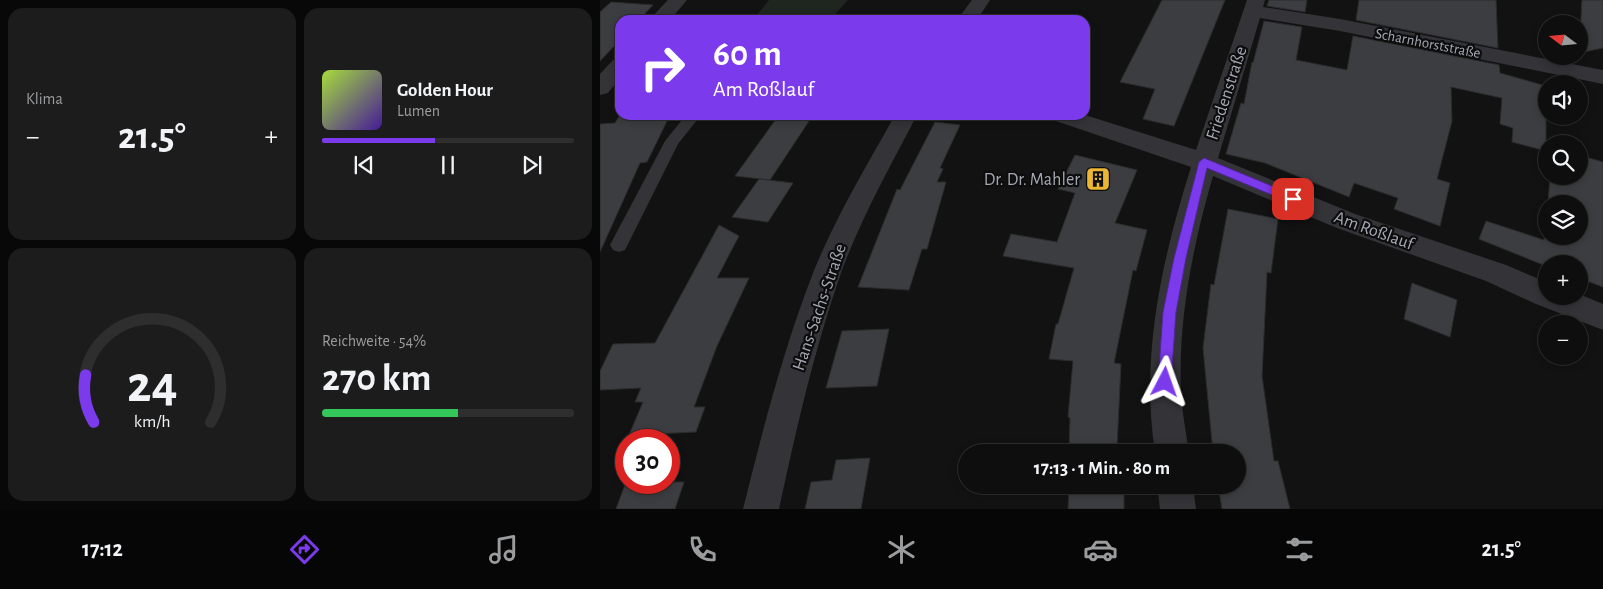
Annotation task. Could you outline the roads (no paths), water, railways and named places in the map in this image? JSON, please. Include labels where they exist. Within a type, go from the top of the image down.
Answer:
[{"type":"street","points":[[664,15],[678,0]]},
{"type":"street","points":[[970,15],[981,0]]},
{"type":"street","name":"Scharnhorststraße","points":[[1254,6],[1603,77]]},
{"type":"street","name":"Friedenstraße","points":[[1171,444],[1165,382],[1170,312],[1180,258],[1204,162],[1254,6]]},
{"type":"street","points":[[600,88],[615,72]]},
{"type":"street","name":"Hans-Sachs-Straße","points":[[761,509],[808,329],[841,241],[903,120]]},
{"type":"street","name":"Am Roßlauf","points":[[1076,120],[1204,162],[1346,221],[1496,273],[1538,292]]},
{"type":"street","name":"Am Roßlauf","points":[[1572,305],[1603,317]]},
{"type":"street","points":[[1176,494],[1178,509]]},
{"type":"lane","points":[[619,245],[672,141],[690,120]]},
{"type":"place","name":"Dr. Dr. Mahler","points":[[1098,179]]}]
